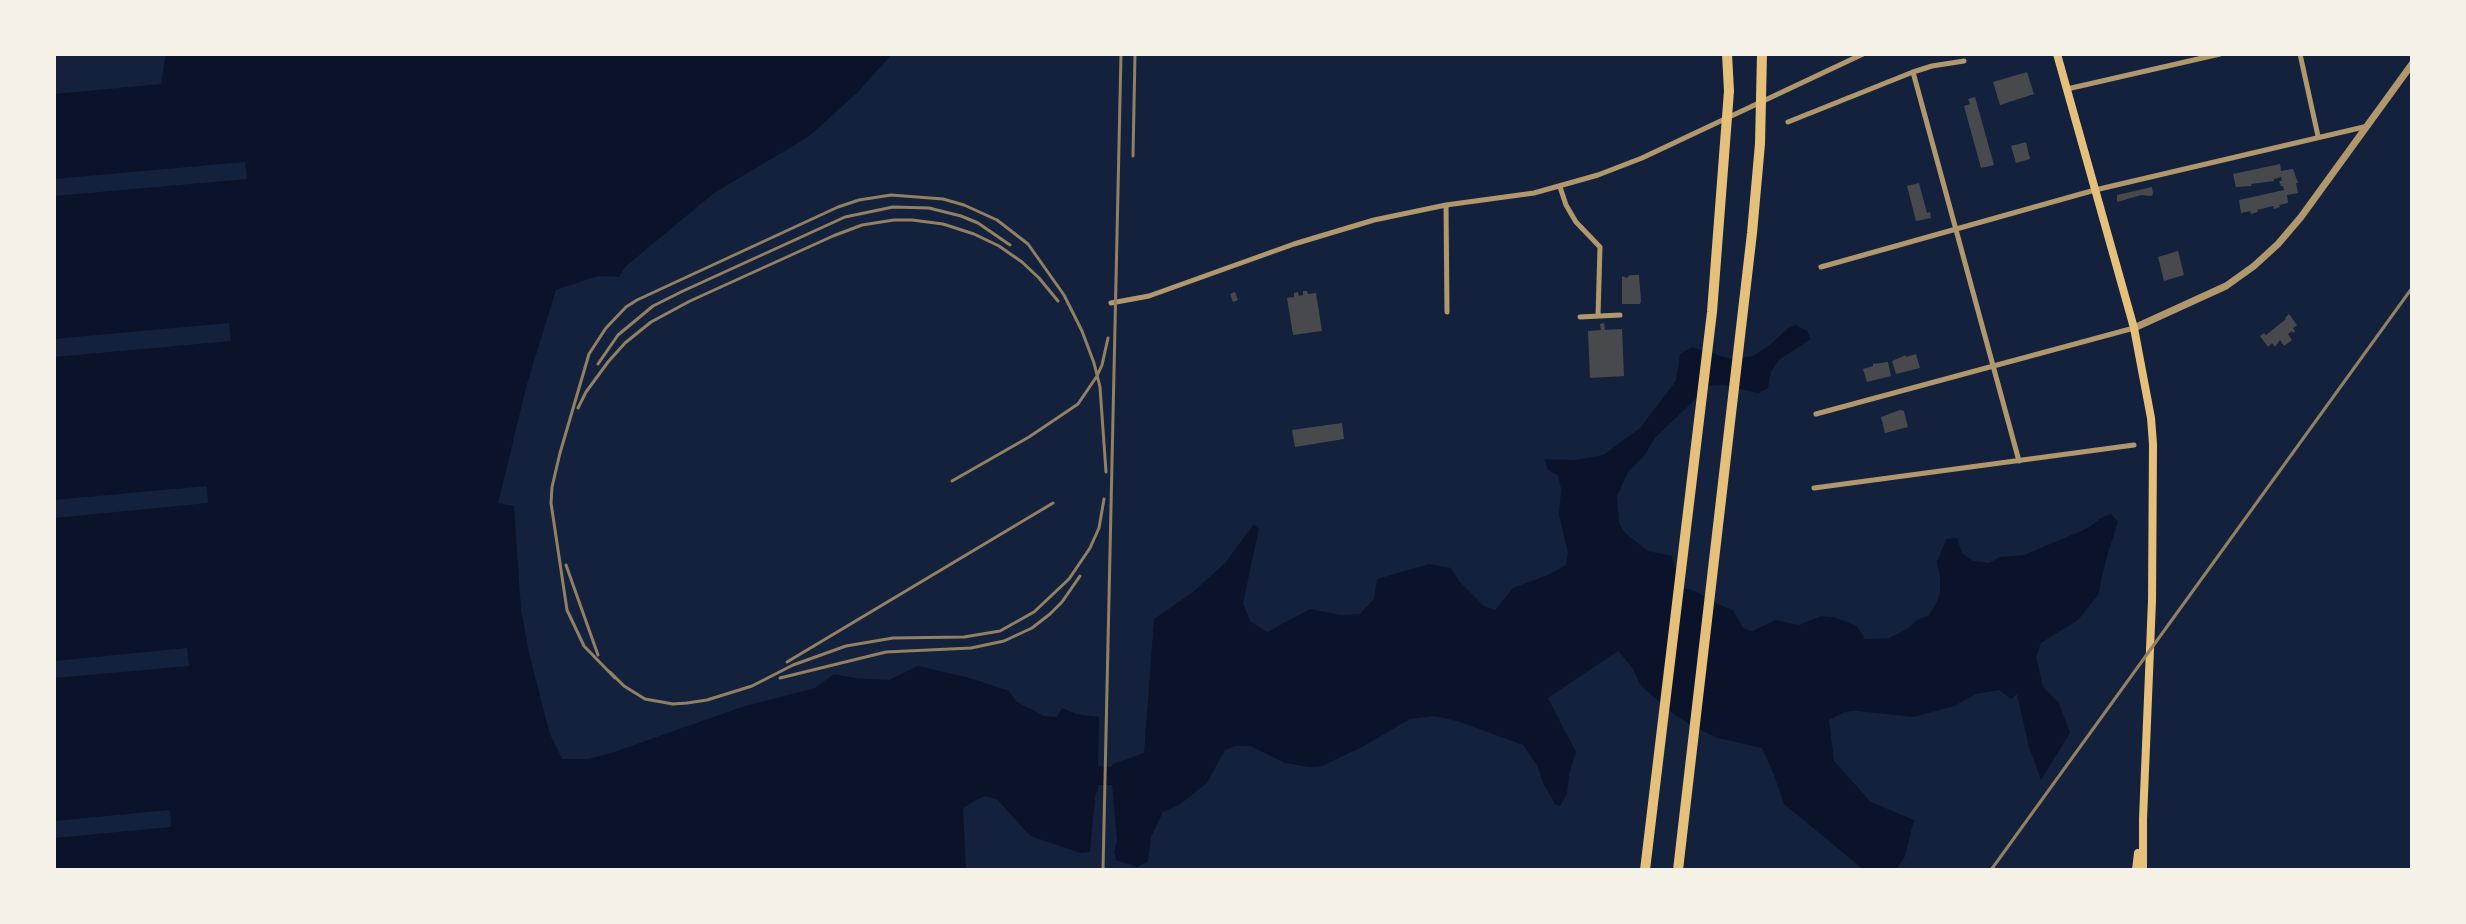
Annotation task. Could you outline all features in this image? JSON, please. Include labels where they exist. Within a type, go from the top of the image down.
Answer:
[{"type":"highway","points":[[1645,870],[1712,312],[1729,91],[1727,54]]},
{"type":"highway","points":[[1678,870],[1758,180],[1762,54]]},
{"type":"main road","points":[[2057,54],[2134,328],[2147,391],[2153,444],[2152,601],[2143,870]]},
{"type":"main road","points":[[2136,870],[2143,819]]},
{"type":"street","points":[[1111,303],[1149,296],[1294,244],[1374,220],[1446,205],[1560,187],[1618,168],[1863,54]]},
{"type":"street","points":[[2067,89],[2220,54]]},
{"type":"street","points":[[2300,54],[2318,136]]},
{"type":"street","points":[[1788,123],[1913,72],[1932,66],[1964,61]]},
{"type":"street","points":[[1816,414],[2134,328],[2209,296],[2254,266],[2278,244],[2301,217],[2412,64]]},
{"type":"street","points":[[1913,72],[2019,461]]},
{"type":"street","points":[[1821,267],[2095,190],[2368,126]]},
{"type":"street","points":[[1560,187],[1566,205],[1576,222],[1600,247],[1598,316]]},
{"type":"street","points":[[1446,205],[1447,312]]},
{"type":"street","points":[[1580,317],[1620,315]]},
{"type":"street","points":[[1814,488],[2134,445]]},
{"type":"water","points":[[166,54],[892,54],[857,93],[808,137],[714,193],[625,267],[619,277],[598,276],[556,290],[527,384],[498,503],[514,506],[521,609],[529,653],[550,734],[562,759],[588,759],[614,752],[742,707],[815,688],[834,674],[889,680],[918,666],[970,678],[1009,691],[1017,702],[1044,716],[1057,717],[1062,708],[1076,714],[1099,717],[1098,766],[1111,767],[1113,764],[1144,753],[1154,619],[1193,592],[1225,563],[1254,524],[1259,529],[1243,603],[1250,621],[1267,632],[1310,609],[1341,615],[1360,614],[1374,599],[1377,579],[1429,564],[1451,568],[1459,581],[1484,606],[1495,610],[1513,588],[1550,574],[1566,565],[1568,553],[1559,515],[1561,489],[1558,475],[1548,470],[1544,459],[1576,460],[1603,455],[1640,428],[1676,381],[1680,354],[1692,347],[1731,359],[1753,356],[1771,344],[1788,328],[1796,325],[1807,331],[1811,339],[1779,360],[1771,372],[1768,388],[1758,393],[1723,385],[1709,386],[1655,438],[1644,456],[1628,472],[1617,496],[1619,523],[1625,533],[1648,551],[1672,556],[1680,587],[1695,591],[1733,610],[1743,628],[1752,631],[1776,620],[1799,625],[1821,616],[1834,617],[1857,626],[1865,639],[1889,638],[1907,629],[1918,619],[1928,616],[1940,593],[1937,562],[1946,539],[1957,538],[1962,553],[1973,561],[1989,563],[2000,557],[2024,555],[2088,528],[2111,514],[2118,522],[2098,595],[2078,620],[2041,643],[2036,657],[2043,687],[2059,703],[2070,733],[2041,780],[2029,747],[2017,694],[2011,699],[1999,690],[1976,694],[1954,706],[1914,717],[1856,711],[1845,712],[1829,720],[1834,761],[1871,802],[1914,820],[1905,856],[1896,870],[1864,870],[1784,804],[1762,748],[1718,738],[1675,715],[1641,686],[1632,667],[1618,651],[1548,698],[1576,752],[1569,774],[1567,794],[1560,806],[1555,804],[1543,783],[1537,765],[1523,745],[1457,721],[1434,716],[1410,719],[1364,746],[1322,766],[1309,767],[1285,763],[1250,746],[1235,746],[1225,750],[1207,783],[1179,805],[1163,812],[1151,837],[1148,862],[1137,867],[1116,860],[1114,852],[1117,841],[1112,785],[1099,785],[1095,797],[1090,852],[1080,853],[1030,836],[997,799],[984,796],[963,808],[966,870],[54,870],[54,94],[161,84]]},
{"type":"pier","points":[[245,162],[247,179],[54,196],[54,179]]},
{"type":"pier","points":[[229,323],[231,341],[54,357],[54,339]]},
{"type":"pier","points":[[207,486],[208,503],[54,518],[54,500]]},
{"type":"pier","points":[[187,648],[189,666],[54,678],[54,661]]},
{"type":"pier","points":[[170,810],[171,827],[54,838],[54,821]]},
{"type":"building","points":[[2027,72],[2034,94],[2000,105],[1993,82]]},
{"type":"building","points":[[1975,97],[1994,165],[1981,168],[1964,106],[1970,104],[1968,99]]},
{"type":"building","points":[[2026,142],[2030,159],[2016,163],[2011,146]]},
{"type":"building","points":[[2280,164],[2281,171],[2293,169],[2298,183],[2296,183],[2298,193],[2287,195],[2288,203],[2279,205],[2280,207],[2274,209],[2273,206],[2251,214],[2250,211],[2241,213],[2239,200],[2284,190],[2279,181],[2282,181],[2281,177],[2274,181],[2251,184],[2252,186],[2236,187],[2233,174]]},
{"type":"building","points":[[1919,183],[1927,213],[1930,212],[1931,218],[1916,221],[1907,186]]},
{"type":"building","points":[[2152,187],[2151,196],[2141,195],[2117,202],[2117,195]]},
{"type":"building","points":[[2178,251],[2184,275],[2164,281],[2158,257]]},
{"type":"building","points":[[1630,275],[1639,275],[1640,304],[1622,304],[1622,276],[1627,278]]},
{"type":"building","points":[[1303,291],[1307,291],[1308,294],[1316,293],[1322,331],[1293,335],[1287,298],[1294,297],[1294,293],[1298,292],[1299,296],[1303,295]]},
{"type":"building","points":[[1235,292],[1238,300],[1233,302],[1230,294]]},
{"type":"building","points":[[2289,314],[2297,325],[2293,328],[2295,331],[2293,333],[2292,331],[2288,334],[2292,340],[2284,346],[2280,340],[2275,347],[2272,343],[2268,347],[2260,336],[2264,333],[2266,335]]},
{"type":"building","points":[[1604,323],[1605,330],[1622,329],[1624,376],[1590,378],[1588,331],[1601,330],[1600,324]]},
{"type":"building","points":[[1916,354],[1920,368],[1896,374],[1892,361],[1906,355],[1906,357]]},
{"type":"building","points":[[1888,362],[1891,376],[1867,382],[1863,369],[1873,364]]},
{"type":"building","points":[[1900,410],[1904,411],[1908,427],[1885,433],[1881,417]]},
{"type":"building","points":[[1342,423],[1344,439],[1295,447],[1292,430]]},
{"type":"railway","points":[[1103,870],[1121,54]]},
{"type":"railway","points":[[1133,156],[1135,54]]},
{"type":"railway","points":[[615,678],[584,646],[567,610],[551,503],[552,487],[560,453],[589,354],[606,328],[626,307],[637,300],[838,207],[859,200],[891,195],[943,199],[964,205],[997,220],[1028,244],[1064,295],[1082,331],[1094,363],[1100,387],[1106,472]]},
{"type":"railway","points":[[598,364],[618,335],[653,306],[845,217],[893,207],[929,208],[978,223],[1010,245]]},
{"type":"railway","points":[[578,408],[586,392],[608,362],[625,343],[651,322],[690,301],[862,225],[912,220],[943,224],[974,234],[999,246],[1022,262],[1058,301]]},
{"type":"railway","points":[[1991,870],[2412,288]]},
{"type":"railway","points":[[952,481],[1029,437],[1078,404],[1097,376],[1108,338]]},
{"type":"railway","points":[[610,672],[624,686],[645,699],[673,704],[687,703],[707,700],[752,686],[793,665],[846,646],[893,638],[964,637],[1000,631],[1034,612],[1069,579],[1090,548],[1099,528],[1104,499]]},
{"type":"railway","points":[[787,662],[1053,503]]},
{"type":"railway","points":[[566,565],[598,655]]},
{"type":"railway","points":[[780,678],[886,652],[971,648],[1004,641],[1032,628],[1050,614],[1062,602],[1080,576]]}]
